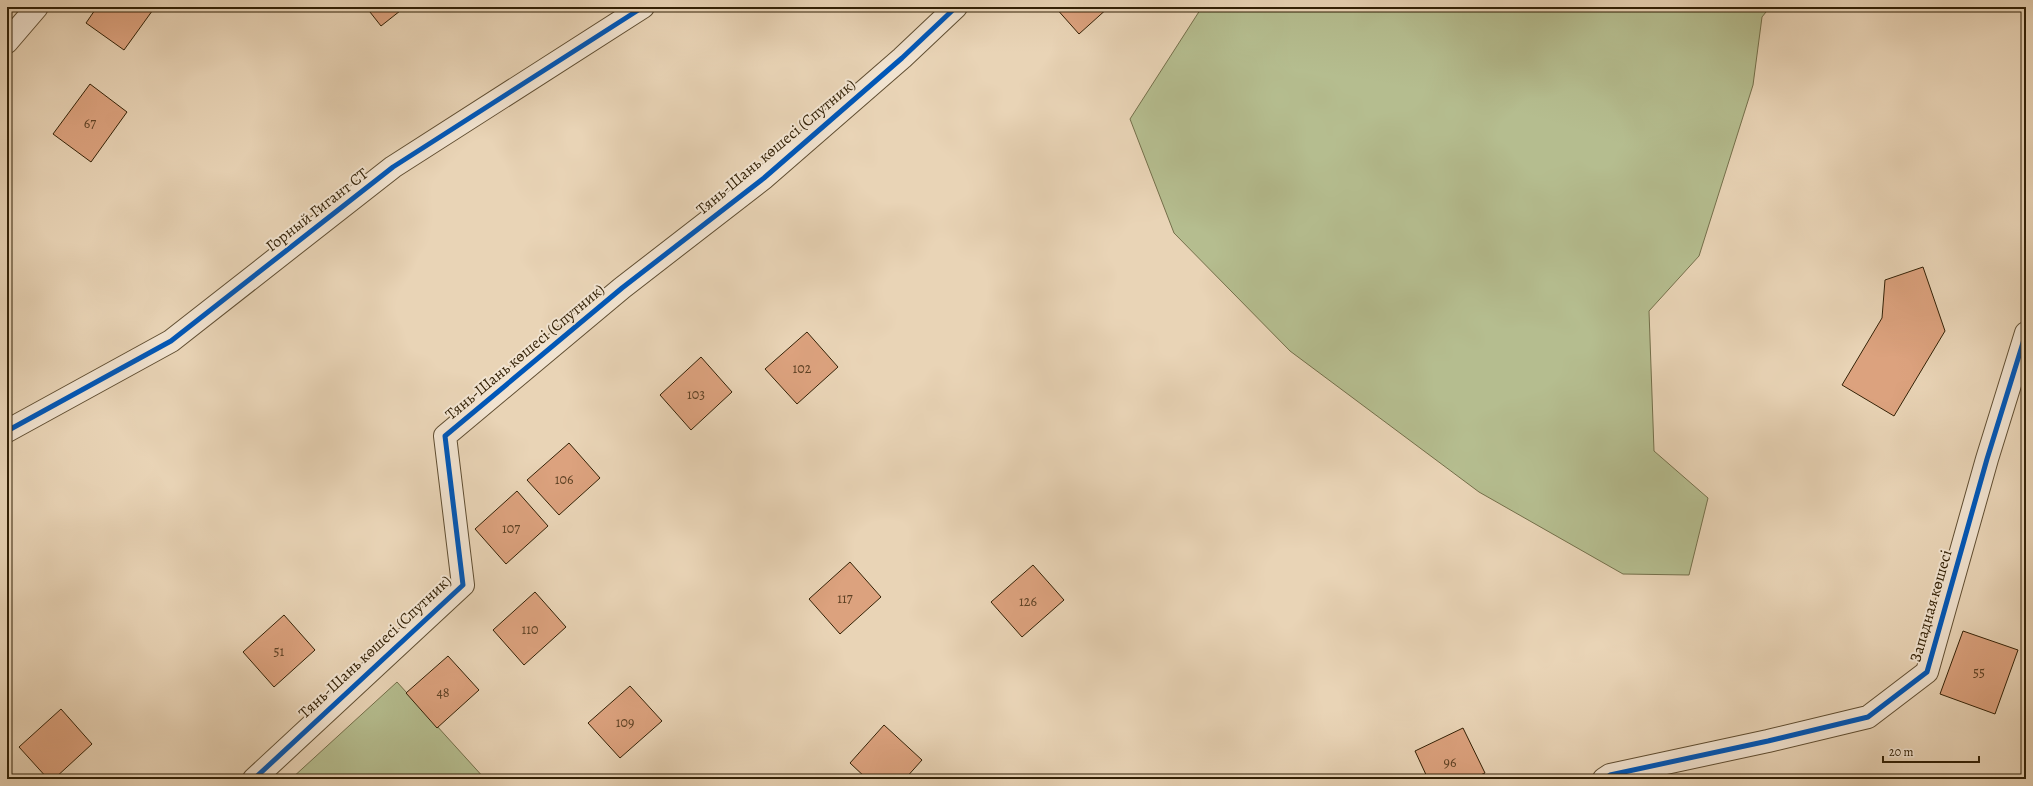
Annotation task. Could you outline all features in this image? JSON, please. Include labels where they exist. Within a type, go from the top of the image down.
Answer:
[{"type":"street","points":[[7,42],[37,7]]},
{"type":"street","name":"Горный Гигант СТ","points":[[7,431],[171,341],[393,167],[643,7]]},
{"type":"street","name":"Тянь-Шань көшесі (Спутник)","points":[[254,779],[463,585],[445,436],[622,288],[764,178],[902,58],[956,7]]},
{"type":"street","name":"Западная көшесі","points":[[1604,779],[1610,775],[1768,741],[1868,717],[1928,672],[1987,459],[2026,333]]},
{"type":"green space","points":[[1202,7],[1770,7],[1762,17],[1753,85],[1699,256],[1649,311],[1654,451],[1708,498],[1689,575],[1623,574],[1479,492],[1290,351],[1174,233],[1130,119]]},
{"type":"green space","points":[[397,682],[485,779],[291,779]]},
{"type":"building","points":[[97,7],[155,7],[124,50],[86,23]]},
{"type":"building","points":[[366,7],[405,7],[381,26]]},
{"type":"building","points":[[1055,7],[1109,7],[1079,34]]},
{"type":"building","points":[[90,84],[127,112],[91,162],[53,134]]},
{"type":"building","points":[[1923,267],[1945,331],[1894,416],[1842,385],[1882,318],[1885,280]]},
{"type":"building","points":[[807,332],[838,367],[797,404],[765,369]]},
{"type":"building","points":[[701,357],[732,392],[691,430],[660,395]]},
{"type":"building","points":[[569,443],[600,478],[559,515],[527,480]]},
{"type":"building","points":[[517,491],[548,526],[506,564],[475,529]]},
{"type":"building","points":[[850,562],[881,597],[840,634],[809,599]]},
{"type":"building","points":[[1033,565],[1064,600],[1022,637],[991,602]]},
{"type":"building","points":[[535,592],[566,627],[524,665],[493,630]]},
{"type":"building","points":[[284,615],[315,650],[274,687],[243,652]]},
{"type":"building","points":[[1963,631],[2018,650],[1995,714],[1940,694]]},
{"type":"building","points":[[448,656],[479,690],[437,728],[406,693]]},
{"type":"building","points":[[630,686],[662,721],[620,758],[588,723]]},
{"type":"building","points":[[61,709],[92,744],[54,779],[48,779],[19,747]]},
{"type":"building","points":[[884,725],[922,760],[905,779],[867,779],[850,763]]},
{"type":"building","points":[[1463,728],[1485,773],[1471,779],[1428,779],[1415,751]]},
{"type":"cycle path","points":[[7,431],[171,341],[393,167],[643,7]]},
{"type":"cycle path","points":[[254,779],[463,585],[445,436],[622,288],[764,178],[902,58],[956,7]]},
{"type":"cycle path","points":[[1604,779],[1610,775],[1768,741],[1868,717],[1927,672],[1987,459],[2026,333]]}]
